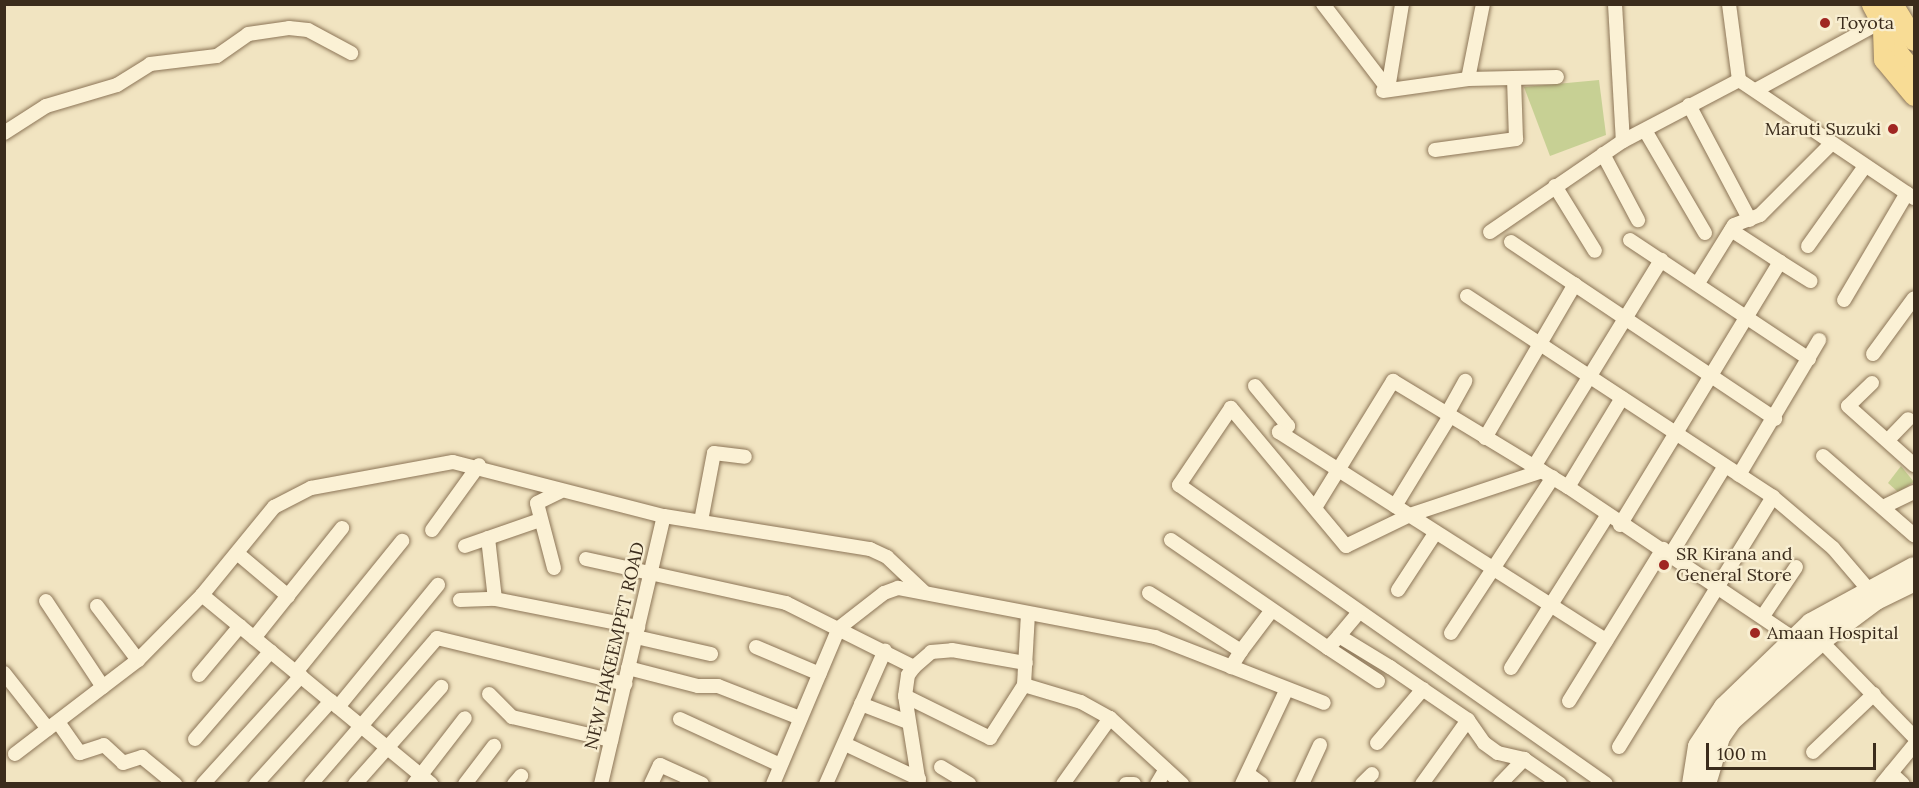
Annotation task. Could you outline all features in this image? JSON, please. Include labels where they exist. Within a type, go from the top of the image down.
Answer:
[{"type":"main road","points":[[1892,4],[1914,73]]},
{"type":"main road","points":[[1878,18],[1907,48]]},
{"type":"main road","points":[[1878,18],[1884,59],[1914,94]]},
{"type":"street","points":[[1323,4],[1386,90]]},
{"type":"street","points":[[1386,90],[1402,4]]},
{"type":"street","points":[[1468,79],[1482,4]]},
{"type":"street","points":[[1616,4],[1623,141]]},
{"type":"street","points":[[1729,4],[1739,80]]},
{"type":"street","points":[[1756,90],[1878,18]]},
{"type":"street","points":[[4,133],[46,106],[117,85],[150,64],[217,56],[248,34],[289,28],[308,30],[351,53]]},
{"type":"street","points":[[1386,90],[1468,79],[1557,76]]},
{"type":"street","points":[[1436,150],[1516,139],[1514,78]]},
{"type":"street","points":[[1739,80],[1911,196],[1844,300]]},
{"type":"street","points":[[1490,232],[1623,141],[1646,132],[1689,105],[1739,80]]},
{"type":"street","points":[[1689,105],[1750,220]]},
{"type":"street","points":[[1646,132],[1705,233]]},
{"type":"street","points":[[1698,283],[1738,222],[1760,215],[1831,144]]},
{"type":"street","points":[[1603,154],[1638,220]]},
{"type":"street","points":[[1808,246],[1865,166]]},
{"type":"street","points":[[1555,186],[1595,251]]},
{"type":"street","points":[[1731,230],[1810,281]]},
{"type":"street","points":[[1630,240],[1698,283],[1745,319],[1809,359]]},
{"type":"street","points":[[1511,242],[1775,419]]},
{"type":"street","points":[[1451,633],[1494,569],[1588,376],[1661,260]]},
{"type":"street","points":[[1620,525],[1675,430],[1780,262]]},
{"type":"street","points":[[1485,438],[1575,284]]},
{"type":"street","points":[[1467,296],[1622,398],[1675,430],[1773,497],[1833,548],[1873,594]]},
{"type":"street","points":[[1873,354],[1914,298]]},
{"type":"street","points":[[1739,475],[1775,419],[1819,340]]},
{"type":"street","points":[[1316,507],[1393,381],[1568,487],[1620,525],[1667,552],[1796,640]]},
{"type":"street","points":[[1395,506],[1449,415],[1465,381]]},
{"type":"street","points":[[1872,383],[1848,406],[1914,465]]},
{"type":"street","points":[[1255,386],[1288,426],[1280,432],[1606,640]]},
{"type":"street","points":[[1568,487],[1622,398]]},
{"type":"street","points":[[1543,471],[1410,515],[1346,546],[1316,507],[1231,408],[1179,485],[1358,613],[1606,783]]},
{"type":"street","points":[[1888,440],[1908,419]]},
{"type":"street","points":[[701,521],[714,453],[745,457]]},
{"type":"street","points":[[1823,456],[1914,535]]},
{"type":"street","points":[[15,754],[138,660],[202,595],[274,507],[311,488],[453,462],[479,465],[560,492],[664,516],[870,549],[887,557],[923,591]]},
{"type":"street","points":[[432,530],[479,465]]},
{"type":"street","points":[[1569,701],[1606,640],[1725,466]]},
{"type":"street","points":[[554,568],[537,503],[560,492]]},
{"type":"street","points":[[1883,507],[1914,492]]},
{"type":"street","points":[[1619,747],[1720,588],[1773,497]]},
{"type":"street","name":"NEW HAKEEMPET ROAD","points":[[601,783],[664,516]]},
{"type":"street","points":[[1511,668],[1607,516]]},
{"type":"street","points":[[465,546],[540,520]]},
{"type":"street","points":[[254,638],[342,528]]},
{"type":"street","points":[[1398,590],[1436,531]]},
{"type":"street","points":[[488,538],[495,599]]},
{"type":"street","points":[[1171,540],[1378,681]]},
{"type":"street","points":[[202,783],[298,674],[402,541]]},
{"type":"street","points":[[237,554],[288,596]]},
{"type":"street","points":[[586,560],[786,603],[885,650],[914,667]]},
{"type":"street","points":[[1762,615],[1796,567]]},
{"type":"street","points":[[1706,783],[1720,737],[1732,720],[1873,594],[1914,567]]},
{"type":"street","points":[[1692,783],[1698,746],[1724,707],[1796,640],[1811,623],[1873,594],[1914,581]]},
{"type":"street","points":[[256,783],[334,704],[438,585]]},
{"type":"street","points":[[773,783],[838,628],[884,593],[898,588],[1155,637],[1324,703]]},
{"type":"street","points":[[1149,593],[1241,651]]},
{"type":"street","points":[[202,595],[388,748],[422,781],[465,718]]},
{"type":"street","points":[[460,600],[495,599],[637,632],[711,654]]},
{"type":"street","points":[[46,601],[103,687]]},
{"type":"street","points":[[97,606],[138,660]]},
{"type":"street","points":[[1231,667],[1272,610]]},
{"type":"street","points":[[1328,648],[1358,613]]},
{"type":"street","points":[[911,699],[990,738],[1025,674],[1028,614]]},
{"type":"street","points":[[199,675],[240,626]]},
{"type":"street","points":[[1339,636],[1423,688],[1468,720],[1484,743],[1498,753],[1524,759],[1560,783]]},
{"type":"street","points":[[311,783],[437,638],[625,684]]},
{"type":"street","points":[[1821,642],[1914,737]]},
{"type":"street","points":[[1390,667],[1406,646]]},
{"type":"street","points":[[756,647],[820,674]]},
{"type":"street","points":[[826,783],[885,650]]},
{"type":"street","points":[[919,781],[908,722],[911,699],[908,675],[930,652],[952,650],[1025,674],[1110,718],[1182,783]]},
{"type":"street","points":[[195,739],[271,651]]},
{"type":"street","points":[[628,668],[698,686],[718,686],[800,718]]},
{"type":"street","points":[[4,673],[80,753],[104,745],[123,763],[142,756],[175,783]]},
{"type":"street","points":[[355,783],[441,687]]},
{"type":"street","points":[[1377,743],[1423,688]]},
{"type":"street","points":[[1262,783],[1245,779],[1273,725],[1287,689]]},
{"type":"street","points":[[489,694],[512,717],[611,740]]},
{"type":"street","points":[[1813,752],[1874,694]]},
{"type":"street","points":[[861,705],[908,722]]},
{"type":"street","points":[[680,718],[780,765]]},
{"type":"street","points":[[1063,783],[1110,718]]},
{"type":"street","points":[[1422,783],[1468,720]]},
{"type":"street","points":[[844,744],[919,781]]},
{"type":"street","points":[[1302,783],[1320,745]]},
{"type":"street","points":[[1903,783],[1887,778],[1914,745]]},
{"type":"street","points":[[465,783],[494,746]]},
{"type":"street","points":[[1500,783],[1524,759]]},
{"type":"street","points":[[651,783],[660,765],[702,783]]},
{"type":"street","points":[[940,767],[969,783]]},
{"type":"street","points":[[1157,783],[1166,769]]},
{"type":"street","points":[[1126,783],[1134,783]]},
{"type":"green space","points":[[1599,80],[1606,135],[1550,156],[1524,87]]},
{"type":"green space","points":[[1901,466],[1914,482],[1898,492],[1888,483]]},
{"type":"place","name":"Toyota","points":[[1825,23]]},
{"type":"place","name":"Maruti Suzuki","points":[[1893,129]]},
{"type":"place","name":"SR Kirana and General Store","points":[[1664,565]]},
{"type":"place","name":"Amaan Hospital","points":[[1755,633]]}]
